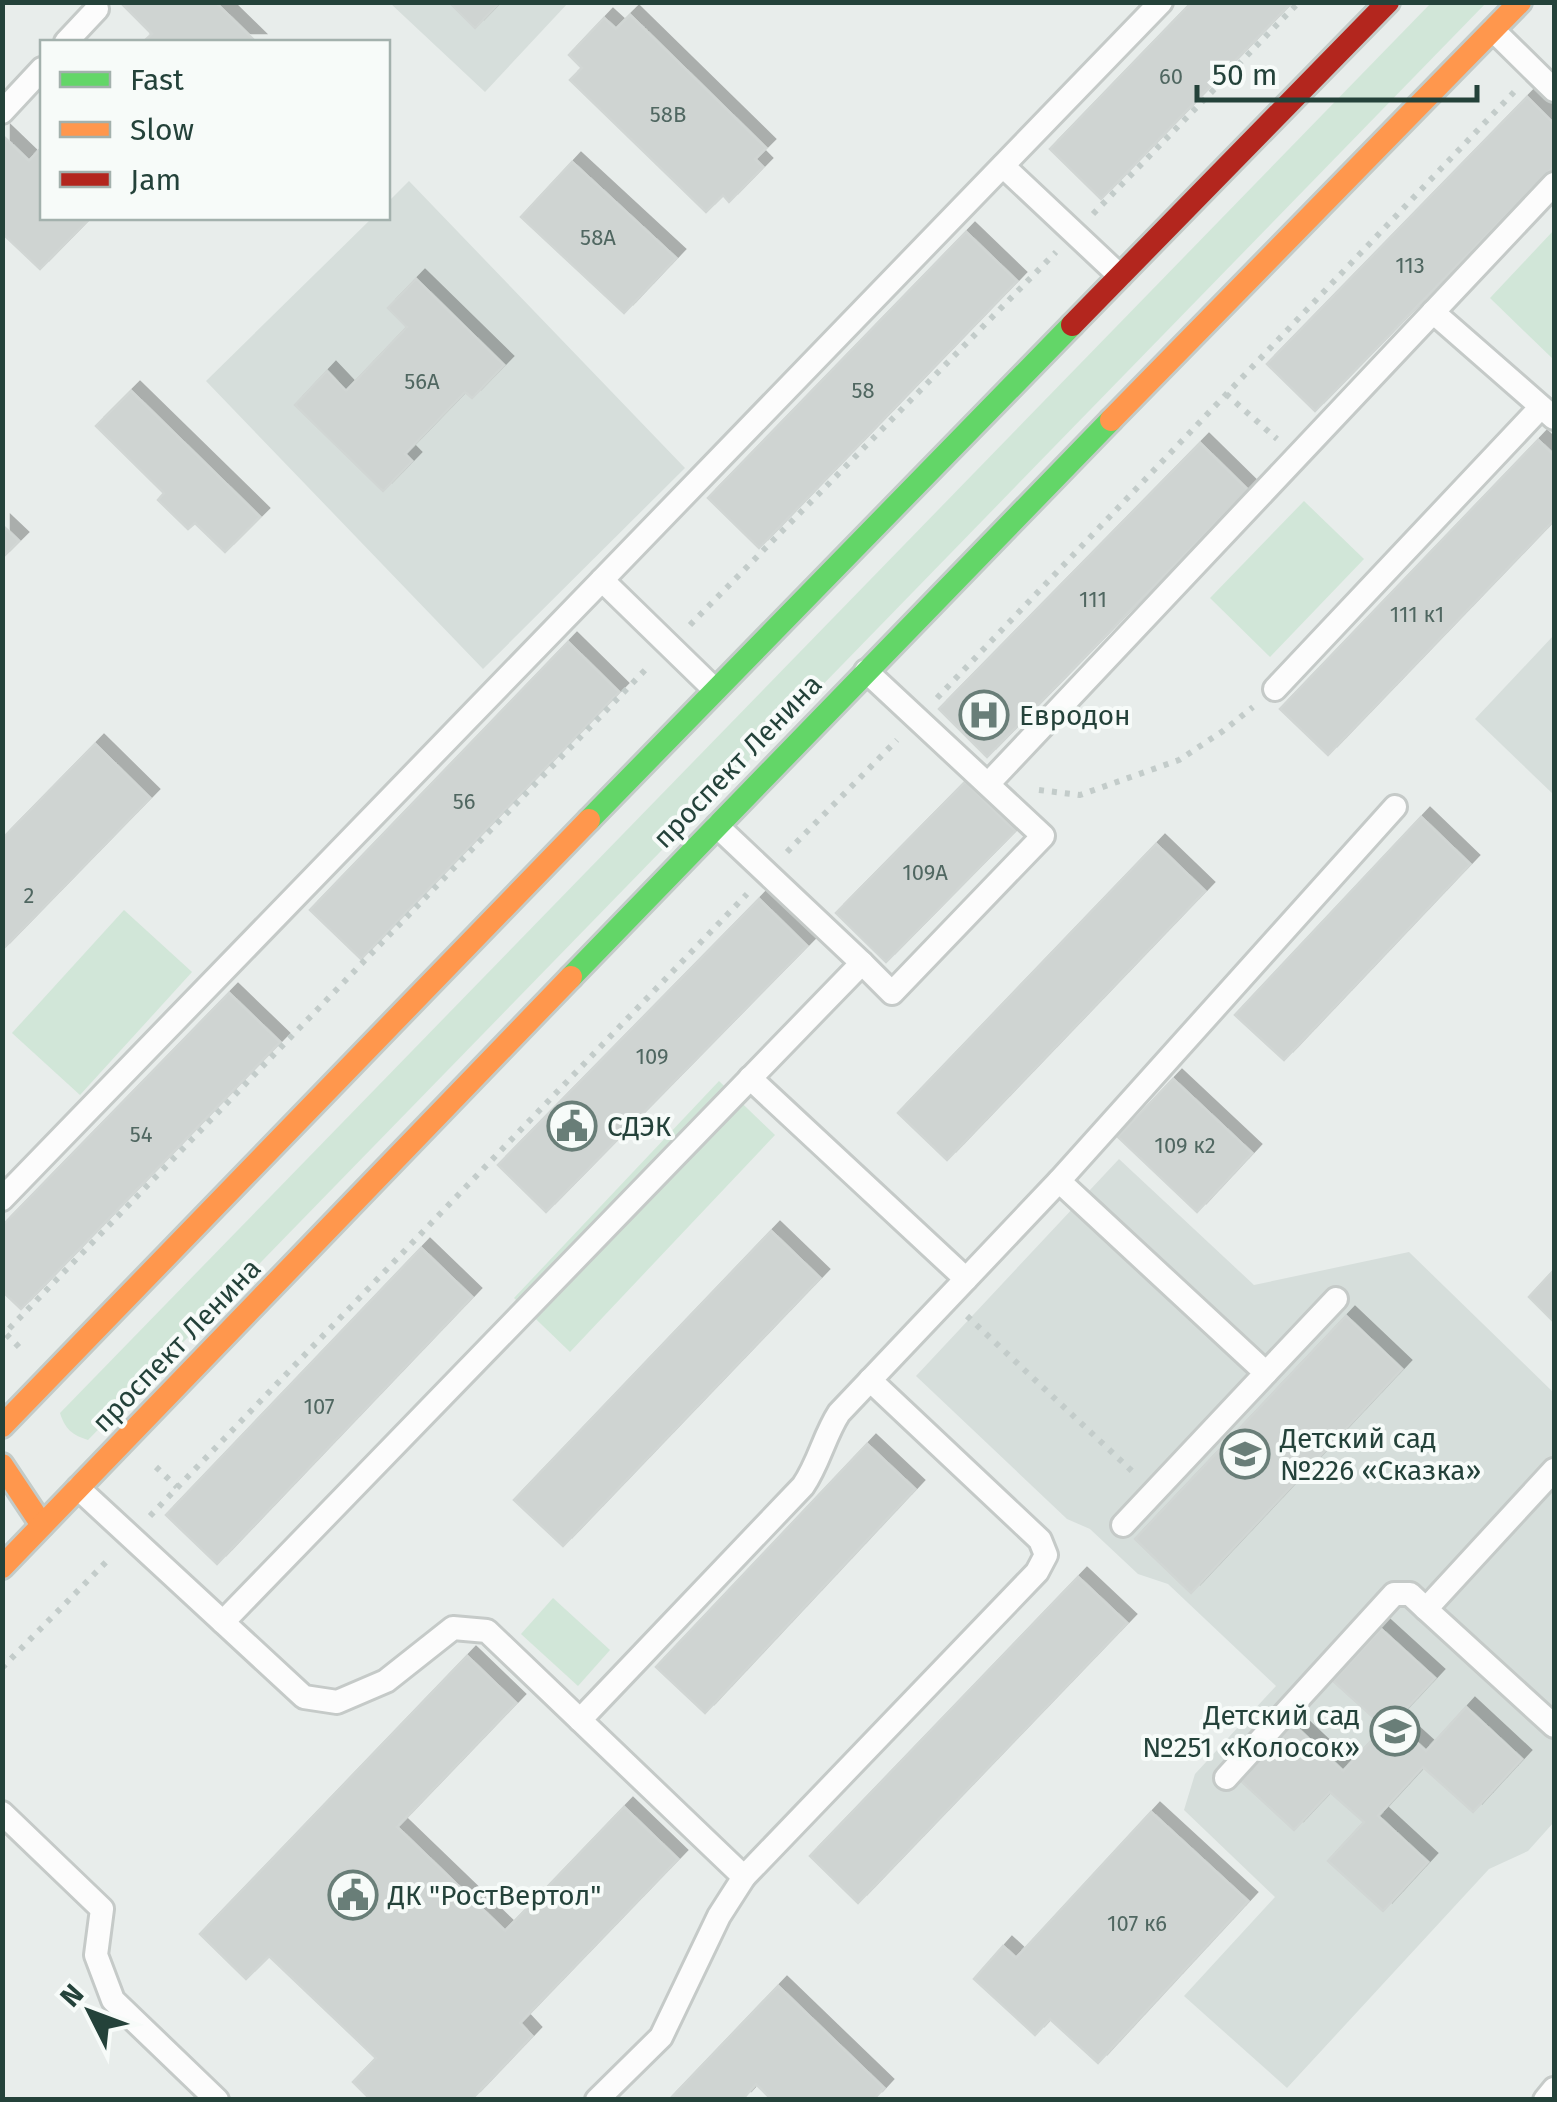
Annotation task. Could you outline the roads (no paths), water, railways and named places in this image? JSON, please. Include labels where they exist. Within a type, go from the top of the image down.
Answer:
[{"type":"main road","points":[[2,1426],[1388,2]]},
{"type":"main road","name":"проспект Ленина","points":[[2,1567],[1520,2]]},
{"type":"main road","points":[[2,1465],[42,1526]]},
{"type":"lane","points":[[2,1198],[1161,2]]},
{"type":"lane","points":[[68,40],[97,9]]},
{"type":"lane","points":[[1493,30],[1554,90]]},
{"type":"lane","points":[[2,112],[40,70]]},
{"type":"lane","points":[[1003,166],[1120,276]]},
{"type":"lane","points":[[988,784],[1554,184]]},
{"type":"lane","points":[[1274,688],[1548,412],[1434,312]]},
{"type":"lane","points":[[602,580],[715,690]]},
{"type":"lane","points":[[717,826],[892,994],[1044,836],[866,672]]},
{"type":"lane","points":[[580,1720],[802,1486],[816,1466],[827,1432],[840,1413],[1058,1182],[1395,807]]},
{"type":"lane","points":[[223,1622],[862,963]]},
{"type":"lane","points":[[750,1078],[966,1279]]},
{"type":"lane","points":[[1058,1182],[1266,1372]]},
{"type":"lane","points":[[1123,1525],[1336,1298]]},
{"type":"lane","points":[[596,2100],[661,2038],[719,1916],[744,1877],[1036,1572],[1046,1555],[1040,1540],[870,1380]]},
{"type":"lane","points":[[1426,1610],[1554,1470]]},
{"type":"lane","points":[[78,1488],[304,1697],[337,1702],[386,1681],[453,1628],[487,1632],[744,1877]]},
{"type":"lane","points":[[1226,1778],[1394,1594],[1410,1594],[1554,1726]]},
{"type":"lane","points":[[2,1814],[102,1910],[96,1955],[113,2000],[218,2100]]},
{"type":"lane","points":[[1545,2100],[1554,2089]]},
{"type":"place","name":"Евродон","points":[[984,715]]},
{"type":"place","name":"СДЭК","points":[[572,1126]]},
{"type":"place","name":"Детский сад №226 «Сказка»","points":[[1245,1454]]},
{"type":"place","name":"Детский сад №251 «Колосок»","points":[[1395,1731]]},
{"type":"place","name":"ДК \"РостВертол\"","points":[[353,1895]]}]
